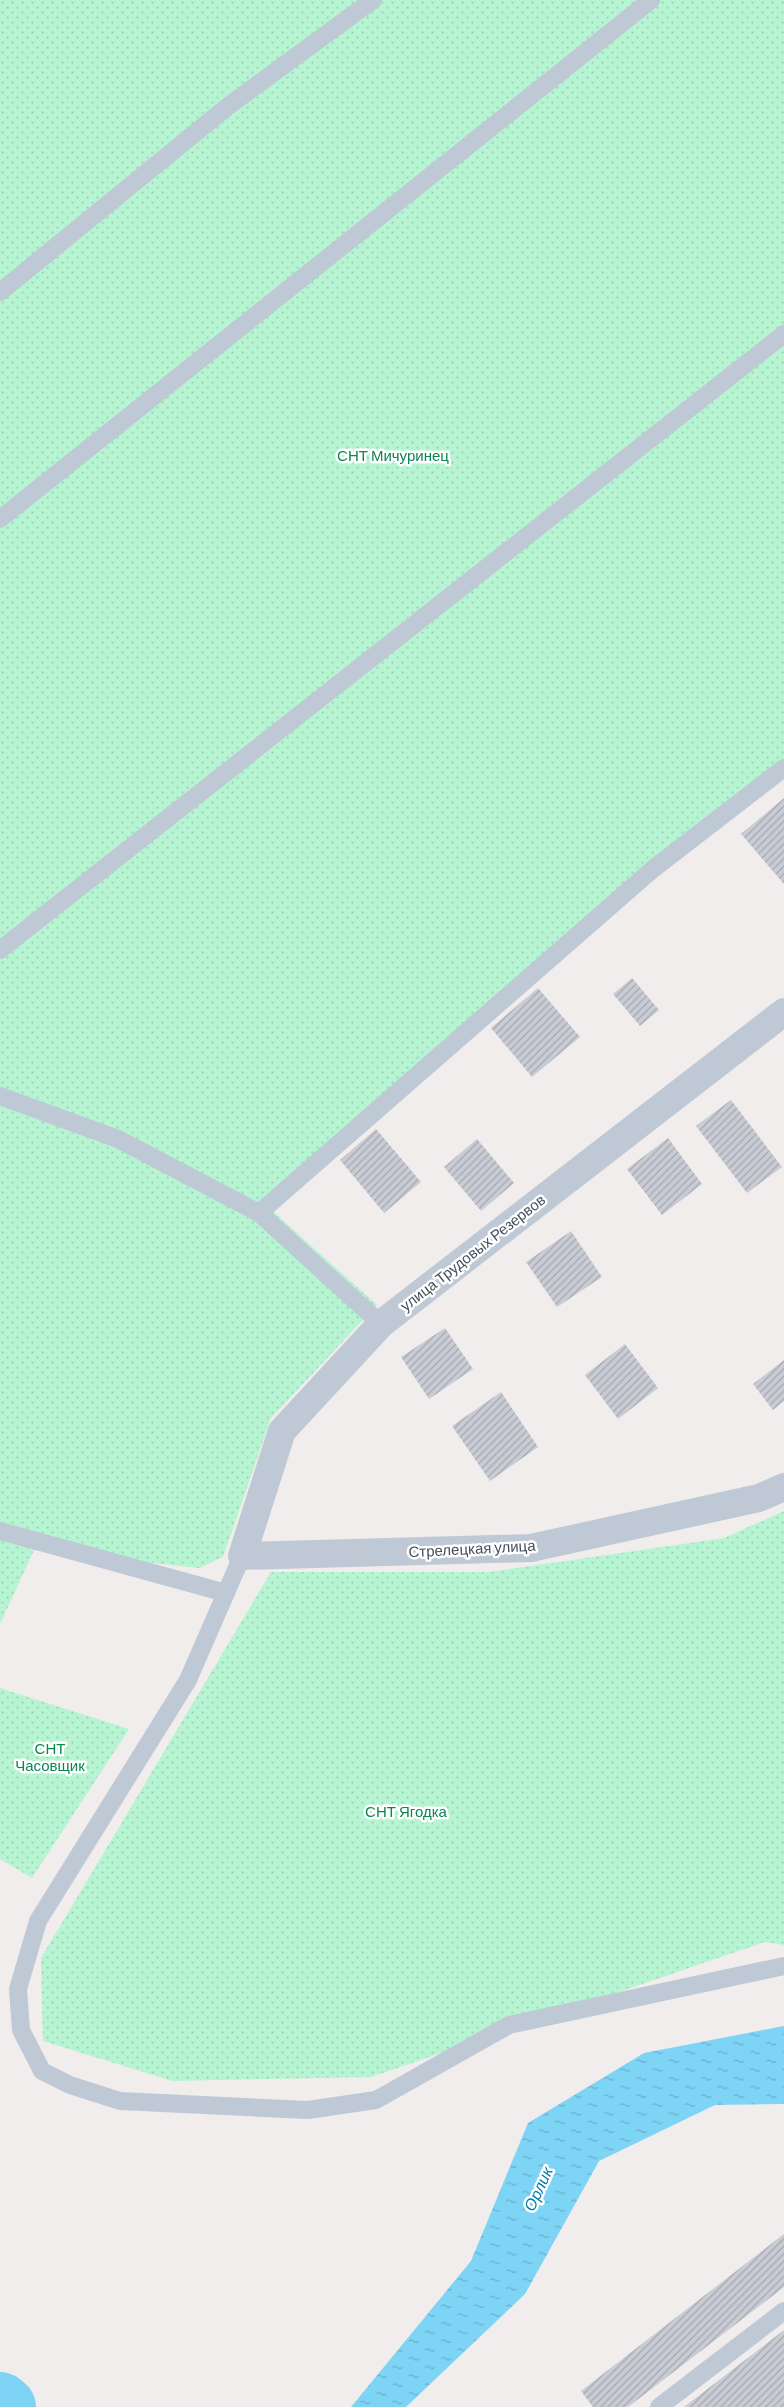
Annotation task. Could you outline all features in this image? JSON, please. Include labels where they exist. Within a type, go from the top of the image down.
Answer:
[{"type":"street","name":"улица Трудовых Резервов","points":[[242,1556],[282,1431],[381,1324],[784,1012]]},
{"type":"street","name":"Стрелецкая улица","points":[[242,1556],[531,1548],[759,1498],[784,1487]]},
{"type":"lane","points":[[0,292],[227,107],[372,0]]},
{"type":"lane","points":[[0,519],[651,0]]},
{"type":"lane","points":[[0,950],[784,334]]},
{"type":"lane","points":[[259,1213],[653,869],[784,768]]},
{"type":"lane","points":[[0,1096],[118,1139],[259,1213],[381,1324]]},
{"type":"lane","points":[[0,1530],[226,1593]]},
{"type":"lane","points":[[242,1556],[188,1680],[38,1921],[18,1989],[20,2030],[42,2071],[70,2085],[120,2101],[308,2110],[376,2100],[509,2024],[784,1966]]},
{"type":"lane","points":[[659,2407],[784,2311]]},
{"type":"green space","name":"СНТ Мичуринец","points":[[0,0],[784,0],[784,772],[610,909],[265,1204],[377,1305],[271,1418],[223,1557],[199,1568],[34,1550],[0,1624]]},
{"type":"green space","name":"СНТ Ягодка","points":[[784,1511],[784,1945],[765,1942],[371,2077],[172,2081],[43,2041],[41,1958],[271,1572],[489,1572],[724,1538]]},
{"type":"green space","name":"СНТ Часовщик","points":[[0,1688],[129,1729],[32,1878],[0,1859]]},
{"type":"water","points":[[784,2026],[784,2104],[715,2105],[599,2161],[525,2294],[406,2407],[351,2407],[471,2261],[528,2123],[644,2053]]},
{"type":"building","points":[[784,798],[784,884],[741,834]]},
{"type":"building","points":[[632,978],[659,1010],[640,1026],[613,994]]},
{"type":"building","points":[[538,988],[580,1037],[532,1077],[491,1028]]},
{"type":"building","points":[[731,1100],[782,1167],[747,1193],[696,1126]]},
{"type":"building","points":[[376,1129],[421,1182],[384,1213],[340,1160]]},
{"type":"building","points":[[668,1138],[702,1184],[662,1215],[627,1169]]},
{"type":"building","points":[[477,1139],[514,1183],[481,1211],[444,1167]]},
{"type":"building","points":[[571,1231],[602,1277],[557,1307],[526,1262]]},
{"type":"building","points":[[445,1328],[473,1369],[429,1399],[401,1357]]},
{"type":"building","points":[[625,1344],[658,1388],[618,1419],[585,1375]]},
{"type":"building","points":[[784,1360],[784,1401],[773,1410],[753,1384]]},
{"type":"building","points":[[501,1392],[538,1447],[490,1481],[452,1426]]},
{"type":"building","points":[[784,2234],[784,2287],[628,2407],[593,2407],[581,2391]]},
{"type":"building","points":[[784,2330],[784,2407],[684,2407]]},
{"type":"waterway","name":"Орлик","points":[[0,2403],[5,2407]]}]
